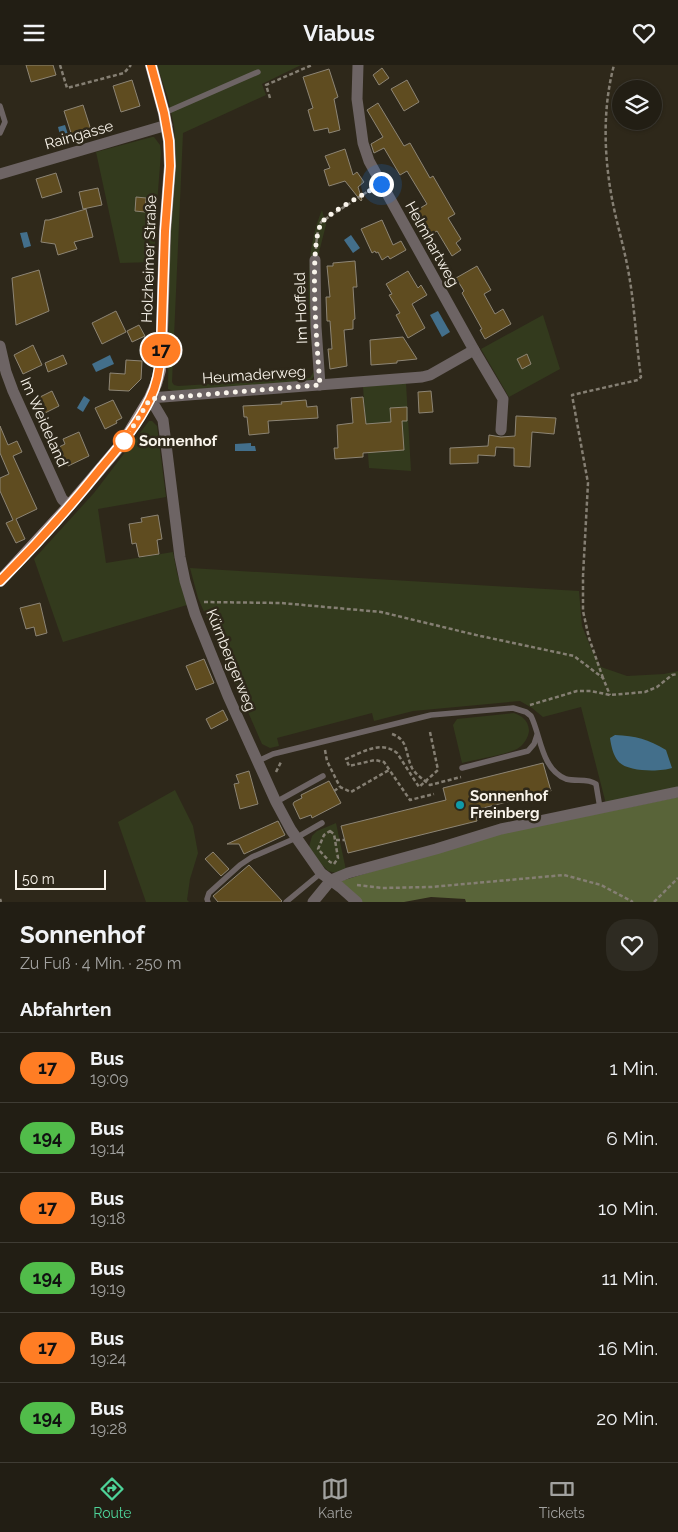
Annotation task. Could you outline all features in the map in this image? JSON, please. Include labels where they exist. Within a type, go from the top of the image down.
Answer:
[{"type":"street","name":"Holzheimer Straße","points":[[0,581],[69,506],[124,441],[150,399],[160,370],[165,231],[170,166],[169,141],[165,119],[151,65]]},
{"type":"street","name":"Helmhartweg","points":[[358,65],[357,99],[363,143],[369,161],[503,399],[502,430]]},
{"type":"street","name":"Raingasse","points":[[0,174],[165,119]]},
{"type":"street","name":"Im Hoffeld","points":[[315,260],[316,327],[320,385]]},
{"type":"street","name":"Im Weideland","points":[[0,347],[13,391],[62,499],[69,506]]},
{"type":"street","name":"Heumaderweg","points":[[150,399],[422,377],[430,375],[474,350]]},
{"type":"street","name":"Kürnbergerweg","points":[[150,399],[163,420],[180,557],[185,581],[195,614],[228,696],[276,802],[296,838],[321,873],[357,902]]},
{"type":"street","points":[[312,902],[331,880],[348,873],[436,849],[484,833],[678,791]]},
{"type":"lane","points":[[165,119],[258,73]]},
{"type":"lane","points":[[0,106],[5,122],[0,133]]},
{"type":"lane","points":[[258,761],[273,754],[431,715],[513,708],[526,712],[531,716],[538,733],[542,751],[556,772],[566,779],[591,781],[596,784],[600,808]]},
{"type":"lane","points":[[462,768],[528,751],[534,744],[538,733]]},
{"type":"lane","points":[[276,802],[323,776]]},
{"type":"lane","points":[[208,902],[209,893],[240,865],[252,857],[296,838],[322,823]]},
{"type":"lane","points":[[286,902],[321,873]]},
{"type":"path","points":[[60,65],[67,88],[124,73],[131,65]]},
{"type":"path","points":[[270,98],[266,85],[312,65]]},
{"type":"path","points":[[610,695],[589,638],[584,611],[583,576],[588,483],[572,395],[638,380],[641,377],[629,276],[608,170],[605,133],[610,81],[614,65]]},
{"type":"path","points":[[315,260],[317,235],[322,222],[381,184]]},
{"type":"path","points":[[197,602],[281,603],[380,612],[574,656],[603,678]]},
{"type":"path","points":[[526,712],[531,704],[577,691],[592,691],[610,695],[645,692],[656,687],[672,675],[678,674]]},
{"type":"path","points":[[430,732],[438,769],[419,787],[397,753],[386,747],[376,747],[346,759],[349,766],[384,762],[410,800],[434,794]]},
{"type":"path","points":[[391,733],[406,745],[412,769],[430,785],[461,777]]},
{"type":"path","points":[[325,753],[340,787],[351,792],[389,769]]},
{"type":"path","points":[[275,777],[276,770],[282,760]]},
{"type":"path","points":[[334,791],[340,787]]},
{"type":"path","points":[[328,831],[333,832],[336,841],[338,858],[337,862],[332,864],[318,849],[324,835],[328,831]]},
{"type":"path","points":[[336,841],[345,840]]},
{"type":"path","points":[[353,884],[382,888],[432,887],[564,875],[600,885],[633,902]]},
{"type":"path","points":[[654,902],[678,878]]},
{"type":"green space","points":[[157,65],[301,65],[262,84],[266,95],[183,133],[172,382],[178,386],[310,378],[314,371],[309,310],[309,269],[315,229],[322,210],[326,225],[318,256],[315,375],[310,381],[174,391],[168,389],[170,238],[176,156],[174,126],[168,98]]},
{"type":"green space","points":[[152,137],[160,145],[161,153],[155,229],[155,262],[120,263],[96,152]]},
{"type":"green space","points":[[543,315],[560,369],[509,397],[481,349]]},
{"type":"green space","points":[[406,383],[411,471],[369,468],[363,387]]},
{"type":"green space","points":[[149,421],[152,421],[157,426],[166,497],[98,509],[106,563],[173,552],[187,605],[63,642],[34,559],[94,493]]},
{"type":"green space","points":[[190,568],[579,591],[582,626],[601,667],[627,676],[664,674],[678,671],[678,787],[606,804],[581,707],[543,717],[520,701],[413,711],[374,721],[372,713],[277,738],[279,746],[270,748],[262,744],[198,598]]},
{"type":"green space","points":[[514,713],[524,719],[529,730],[521,746],[505,753],[462,763],[453,725],[457,719]]},
{"type":"green space","points":[[175,790],[193,826],[198,853],[190,879],[187,900],[189,902],[146,902],[118,822]]},
{"type":"green space","points":[[678,797],[678,902],[466,902],[465,899],[431,897],[404,902],[361,902],[341,881],[485,837]]},
{"type":"green space","points":[[336,823],[346,870],[336,873],[328,871],[311,853],[309,847],[312,836],[317,831]]},
{"type":"water","points":[[65,125],[70,141],[62,143],[58,127]]},
{"type":"water","points":[[27,232],[31,246],[24,248],[20,233]]},
{"type":"water","points":[[351,235],[360,248],[353,253],[344,240]]},
{"type":"water","points":[[438,311],[450,332],[442,337],[430,315]]},
{"type":"water","points":[[110,355],[114,364],[96,372],[92,364]]},
{"type":"water","points":[[84,396],[90,400],[83,412],[77,408]]},
{"type":"water","points":[[251,443],[251,446],[255,446],[256,451],[235,451],[235,444]]},
{"type":"water","points":[[615,735],[642,739],[666,750],[672,768],[644,770],[622,765],[616,759],[612,747],[610,738]]},
{"type":"building","points":[[26,65],[53,65],[56,75],[31,82]]},
{"type":"building","points":[[382,68],[389,78],[379,85],[373,75]]},
{"type":"building","points":[[329,69],[338,97],[334,99],[340,130],[329,133],[328,128],[314,131],[308,110],[313,108],[303,77]]},
{"type":"building","points":[[132,80],[140,106],[121,112],[113,86]]},
{"type":"building","points":[[407,80],[419,102],[404,111],[391,89]]},
{"type":"building","points":[[378,103],[404,146],[410,143],[430,178],[433,176],[455,214],[448,218],[461,239],[456,243],[461,250],[452,256],[437,231],[432,234],[417,210],[427,204],[407,171],[400,175],[384,148],[374,153],[371,144],[383,137],[367,110]]},
{"type":"building","points":[[83,105],[91,130],[72,136],[64,111]]},
{"type":"building","points":[[345,149],[353,175],[357,172],[364,182],[358,187],[361,201],[345,181],[329,186],[324,170],[330,168],[325,156]]},
{"type":"building","points":[[56,173],[62,192],[42,198],[36,179]]},
{"type":"building","points":[[98,188],[102,205],[83,209],[79,192]]},
{"type":"building","points":[[136,197],[146,198],[145,212],[135,211]]},
{"type":"building","points":[[86,209],[93,237],[74,242],[77,249],[58,255],[55,244],[41,242],[45,220]]},
{"type":"building","points":[[382,220],[393,245],[401,241],[406,250],[390,259],[388,256],[382,260],[378,252],[372,253],[361,229]]},
{"type":"building","points":[[355,261],[357,287],[353,287],[355,319],[353,320],[353,329],[344,330],[347,366],[330,369],[328,349],[332,349],[330,321],[327,321],[326,297],[330,297],[327,266],[333,266],[333,263]]},
{"type":"building","points":[[477,266],[491,290],[484,294],[495,314],[503,309],[511,324],[485,339],[480,330],[482,329],[462,293],[464,291],[456,278]]},
{"type":"building","points":[[39,270],[49,311],[16,325],[12,278]]},
{"type":"building","points":[[408,271],[418,288],[421,285],[427,295],[412,304],[425,328],[408,338],[396,315],[400,313],[389,295],[392,294],[386,284]]},
{"type":"building","points":[[116,311],[126,332],[102,344],[92,323]]},
{"type":"building","points":[[139,325],[145,336],[132,342],[127,331]]},
{"type":"building","points":[[403,337],[417,359],[371,365],[370,340]]},
{"type":"building","points":[[33,345],[42,365],[23,374],[14,355]]},
{"type":"building","points":[[527,354],[531,364],[522,369],[517,359]]},
{"type":"building","points":[[63,355],[67,364],[48,372],[45,363]]},
{"type":"building","points":[[126,360],[142,361],[141,379],[129,391],[109,390],[110,373],[125,374]]},
{"type":"building","points":[[52,391],[59,406],[41,415],[34,400]]},
{"type":"building","points":[[431,391],[433,412],[419,413],[418,392]]},
{"type":"building","points":[[363,397],[366,424],[391,422],[390,408],[407,407],[407,421],[402,421],[404,450],[363,453],[363,457],[335,459],[334,448],[338,448],[337,425],[353,423],[351,398]]},
{"type":"building","points":[[113,400],[122,418],[105,429],[95,408]]},
{"type":"building","points":[[306,400],[307,407],[317,406],[318,418],[268,421],[269,433],[249,435],[247,417],[244,417],[243,406],[282,404],[281,402]]},
{"type":"building","points":[[516,416],[556,418],[554,434],[532,432],[530,467],[514,466],[514,448],[496,447],[495,456],[478,455],[478,463],[450,464],[450,448],[488,446],[489,435],[501,437],[515,436]]},
{"type":"building","points":[[0,426],[8,445],[17,441],[22,452],[13,456],[37,509],[16,519],[25,539],[16,543],[6,523],[13,520],[0,491],[0,478],[9,474],[0,453]]},
{"type":"building","points":[[79,432],[89,456],[68,466],[59,447],[65,444],[63,439]]},
{"type":"building","points":[[158,515],[162,539],[157,540],[159,554],[139,557],[136,543],[132,544],[129,524],[142,522],[141,518]]},
{"type":"building","points":[[40,603],[47,633],[36,636],[34,627],[26,629],[20,608]]},
{"type":"building","points":[[204,659],[214,683],[196,690],[186,666]]},
{"type":"building","points":[[223,710],[228,720],[211,729],[206,719]]},
{"type":"building","name":"Sonnenhof Freinberg","points":[[543,763],[551,791],[475,810],[477,821],[348,853],[341,826],[446,800],[443,788]]},
{"type":"building","points":[[249,771],[258,804],[240,809],[234,784],[239,783],[236,775]]},
{"type":"building","points":[[329,781],[341,803],[312,818],[311,815],[300,819],[293,804],[294,802],[302,798],[301,795]]},
{"type":"building","points":[[278,821],[285,835],[244,854],[239,844],[227,844]]},
{"type":"building","points":[[213,852],[229,869],[221,876],[205,859]]},
{"type":"building","points":[[249,865],[281,902],[218,902],[213,896]]},
{"type":"bus line","name":"17","points":[[0,581],[24,557],[94,478],[124,441],[150,399],[156,384],[160,370],[165,231],[170,166],[167,125],[151,65]]},
{"type":"place","name":"Sonnenhof","points":[[124,441]]},
{"type":"place","name":"Sonnenhof Freinberg","points":[[460,805]]},
{"type":"route","points":[[124,441],[150,399],[320,385],[316,327],[315,260],[317,235],[322,222],[381,184]]}]
